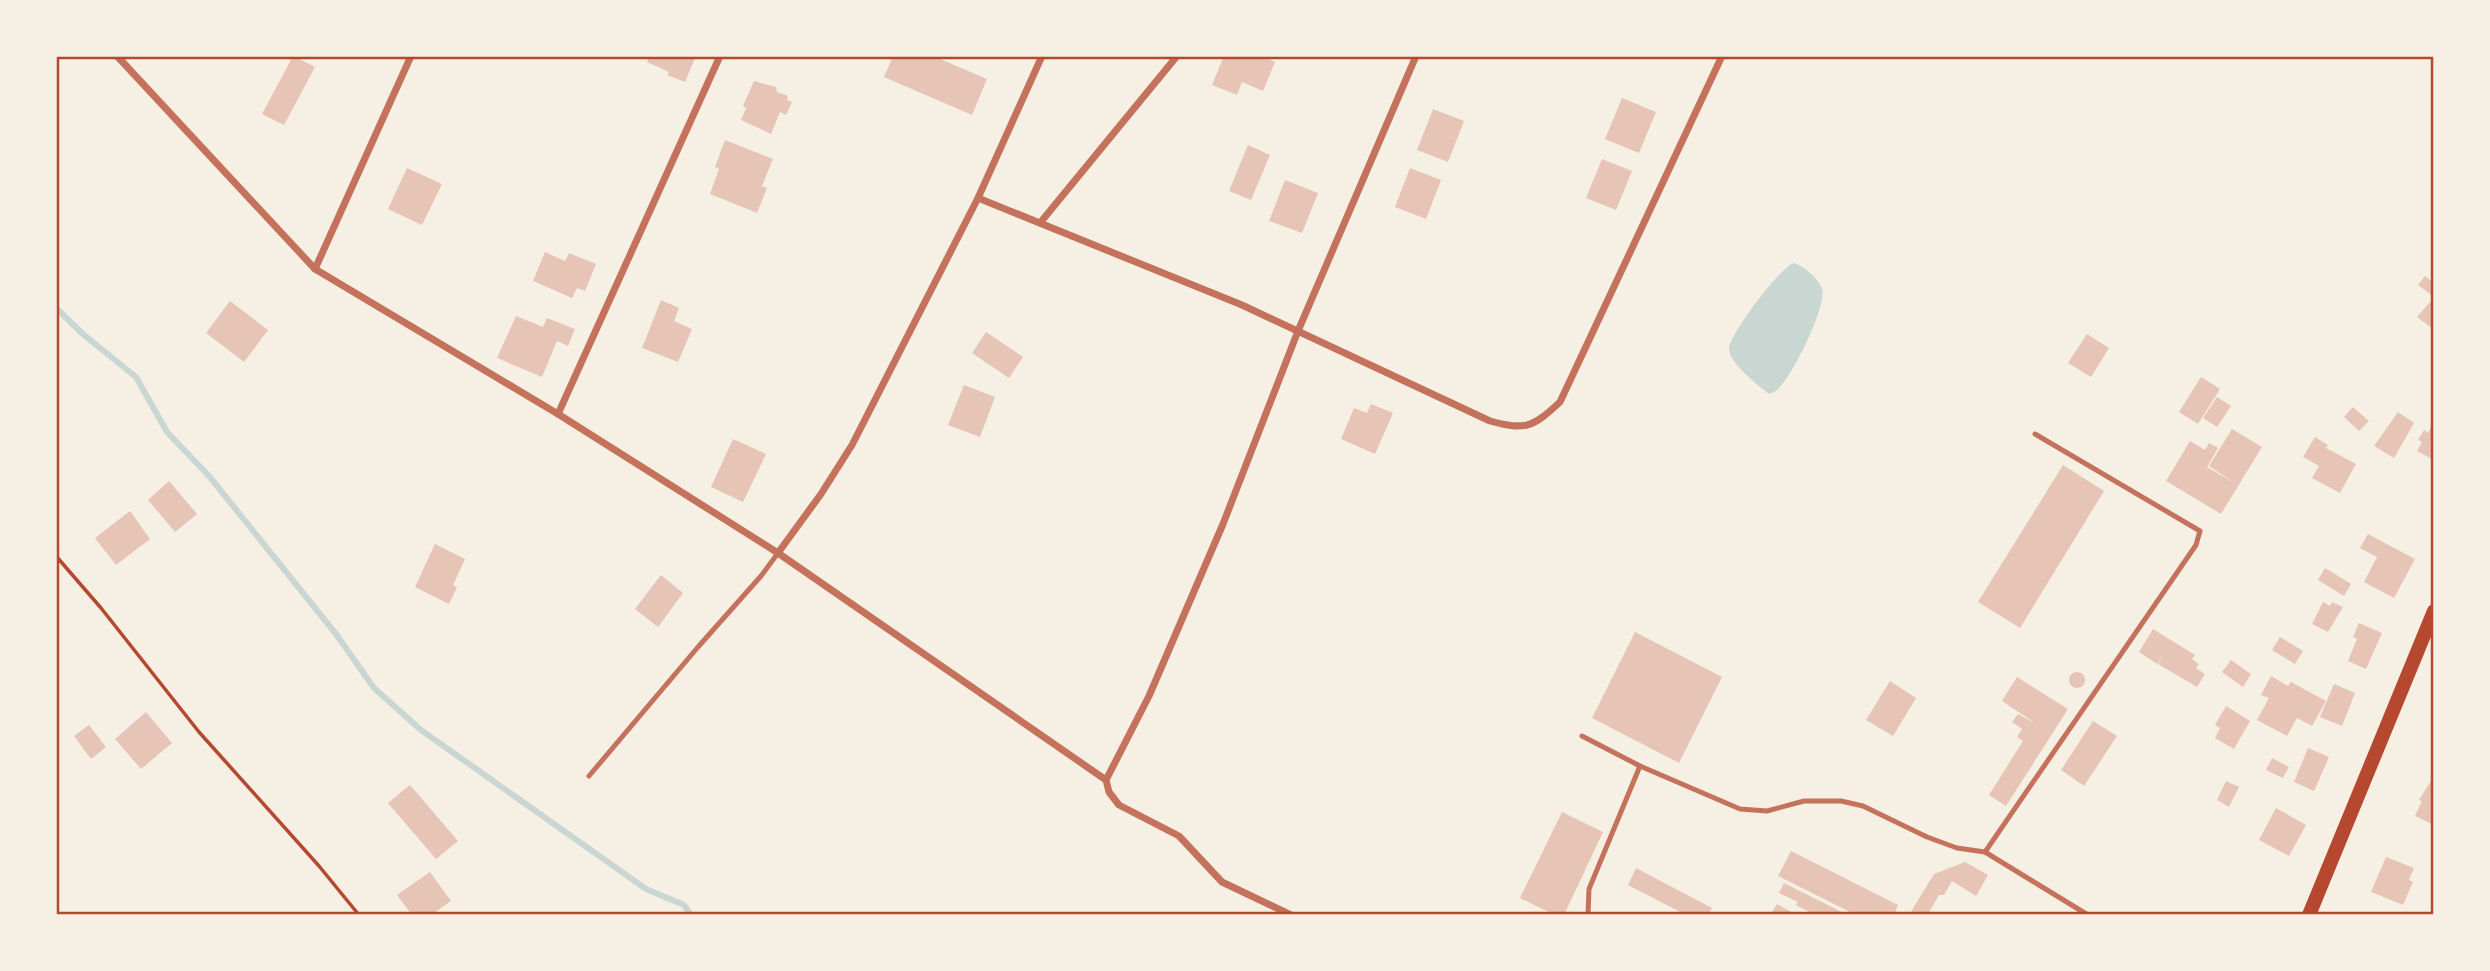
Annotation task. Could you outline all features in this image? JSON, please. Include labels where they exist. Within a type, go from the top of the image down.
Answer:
[{"type":"main road","points":[[2308,915],[2434,611]]},
{"type":"street","points":[[117,56],[315,269],[558,414],[778,553],[1106,780]]},
{"type":"street","points":[[315,269],[411,56]]},
{"type":"street","points":[[558,414],[720,56]]},
{"type":"street","points":[[778,553],[852,446],[978,198],[1042,56]]},
{"type":"street","points":[[1040,223],[1177,56]]},
{"type":"street","points":[[1291,915],[1222,882],[1180,836],[1119,805],[1109,792],[1106,780],[1149,696],[1217,536],[1298,331],[1416,56]]},
{"type":"street","points":[[978,198],[1242,305],[1490,421],[1514,427],[1538,422],[1559,402],[1722,56]]},
{"type":"lane","points":[[1985,852],[2196,545],[2200,531],[2035,434]]},
{"type":"lane","points":[[589,776],[778,553]]},
{"type":"lane","points":[[1582,736],[1640,766],[1740,809],[1767,811],[1804,801],[1841,801],[1863,806],[1927,837],[1985,852],[2088,915]]},
{"type":"lane","points":[[1588,915],[1588,889],[1640,766]]},
{"type":"path","points":[[56,556],[101,608],[199,732],[319,866],[359,915]]},
{"type":"shaded area","points":[[1794,263],[1807,270],[1817,281],[1822,289],[1822,298],[1814,325],[1799,357],[1784,382],[1769,394],[1739,367],[1729,349],[1737,330],[1756,302],[1778,276]]},
{"type":"building","points":[[293,56],[315,67],[284,125],[262,114]]},
{"type":"building","points":[[649,56],[696,56],[685,82],[667,75],[669,72],[647,62]]},
{"type":"building","points":[[893,56],[933,56],[987,79],[972,115],[884,77]]},
{"type":"building","points":[[1224,56],[1261,56],[1275,62],[1263,91],[1242,82],[1237,95],[1212,85]]},
{"type":"building","points":[[754,81],[776,87],[777,92],[788,96],[787,100],[792,102],[786,115],[780,112],[771,134],[741,120],[746,108],[743,106]]},
{"type":"building","points":[[1622,98],[1656,112],[1639,153],[1605,139]]},
{"type":"building","points":[[1433,109],[1464,121],[1448,162],[1417,150]]},
{"type":"building","points":[[725,140],[773,159],[762,186],[767,188],[757,213],[710,194],[719,169],[715,167]]},
{"type":"building","points":[[1248,145],[1270,155],[1251,200],[1229,191]]},
{"type":"building","points":[[1602,159],[1632,171],[1616,210],[1586,198]]},
{"type":"building","points":[[407,168],[442,184],[422,225],[388,209]]},
{"type":"building","points":[[1410,168],[1441,180],[1426,219],[1395,207]]},
{"type":"building","points":[[1285,180],[1318,193],[1302,233],[1269,221]]},
{"type":"building","points":[[545,252],[565,261],[569,253],[596,264],[585,291],[577,288],[572,298],[533,281]]},
{"type":"building","points":[[2425,276],[2434,283],[2430,294],[2418,285]]},
{"type":"building","points":[[661,300],[679,308],[674,321],[692,329],[678,362],[642,348]]},
{"type":"building","points":[[230,301],[268,330],[244,362],[206,333]]},
{"type":"building","points":[[2430,302],[2434,305],[2433,329],[2417,317]]},
{"type":"building","points":[[516,316],[543,327],[547,318],[575,329],[568,346],[557,341],[542,377],[497,358]]},
{"type":"building","points":[[986,332],[1023,357],[1009,378],[972,353]]},
{"type":"building","points":[[2087,334],[2109,348],[2091,377],[2068,363]]},
{"type":"building","points":[[2201,377],[2220,389],[2198,424],[2179,412]]},
{"type":"building","points":[[964,385],[995,397],[980,437],[948,425]]},
{"type":"building","points":[[2217,397],[2231,406],[2217,427],[2203,418]]},
{"type":"building","points":[[1371,404],[1393,413],[1375,454],[1341,439],[1354,408],[1367,413]]},
{"type":"building","points":[[2353,407],[2369,421],[2359,431],[2344,417]]},
{"type":"building","points":[[2398,412],[2414,423],[2394,458],[2374,446]]},
{"type":"building","points":[[2431,427],[2434,429],[2434,460],[2417,451],[2422,442],[2418,440],[2424,430],[2428,433]]},
{"type":"building","points":[[2232,429],[2262,447],[2221,514],[2166,481],[2190,441],[2205,450],[2209,443],[2218,448],[2207,467],[2236,484],[2209,466]]},
{"type":"building","points":[[2315,437],[2328,445],[2326,448],[2356,464],[2340,493],[2312,478],[2319,466],[2303,457]]},
{"type":"building","points":[[733,439],[766,454],[743,502],[711,487]]},
{"type":"building","points":[[2063,465],[2104,491],[2020,628],[1978,602]]},
{"type":"building","points":[[169,481],[197,514],[175,532],[148,500]]},
{"type":"building","points":[[130,511],[150,539],[116,565],[95,538]]},
{"type":"building","points":[[2368,534],[2415,559],[2394,598],[2364,582],[2377,557],[2360,548]]},
{"type":"building","points":[[435,544],[465,559],[453,585],[457,587],[449,604],[415,587]]},
{"type":"building","points":[[2325,568],[2351,584],[2344,596],[2318,580]]},
{"type":"building","points":[[661,575],[683,593],[658,627],[635,609]]},
{"type":"building","points":[[2323,602],[2330,606],[2332,602],[2343,607],[2328,632],[2312,624]]},
{"type":"building","points":[[2359,623],[2382,633],[2366,669],[2348,661],[2357,639],[2353,637]]},
{"type":"building","points":[[2153,629],[2195,655],[2192,659],[2199,664],[2196,668],[2205,674],[2197,687],[2158,664],[2164,653],[2157,664],[2139,652]]},
{"type":"building","points":[[1635,632],[1722,677],[1679,763],[1592,718]]},
{"type":"building","points":[[2280,637],[2303,651],[2295,664],[2272,650]]},
{"type":"building","points":[[2231,660],[2251,674],[2243,687],[2222,672]]},
{"type":"building","points":[[2077,672],[2083,674],[2083,686],[2077,688],[2071,686],[2069,680],[2071,674]]},
{"type":"building","points":[[2271,676],[2288,686],[2291,682],[2326,701],[2312,726],[2297,718],[2287,736],[2257,720],[2269,698],[2261,695]]},
{"type":"building","points":[[2017,677],[2068,709],[2006,806],[1989,795],[2023,741],[2017,737],[2022,729],[2012,722],[2018,714],[2035,723],[2002,701]]},
{"type":"building","points":[[1890,681],[1916,698],[1893,736],[1866,720]]},
{"type":"building","points":[[2334,684],[2355,693],[2342,726],[2320,717]]},
{"type":"building","points":[[2226,706],[2250,721],[2234,749],[2215,738],[2220,728],[2215,725]]},
{"type":"building","points":[[146,712],[172,743],[141,769],[115,739]]},
{"type":"building","points":[[2093,721],[2117,736],[2084,786],[2061,770]]},
{"type":"building","points":[[89,725],[106,747],[91,759],[74,736]]},
{"type":"building","points":[[2308,748],[2329,757],[2314,791],[2294,782]]},
{"type":"building","points":[[2272,758],[2289,767],[2283,778],[2266,770]]},
{"type":"building","points":[[2434,776],[2434,825],[2415,816],[2422,801],[2419,800]]},
{"type":"building","points":[[2226,781],[2239,787],[2229,807],[2217,800]]},
{"type":"building","points":[[410,785],[458,841],[436,859],[388,803]]},
{"type":"building","points":[[2276,808],[2306,825],[2289,856],[2259,840]]},
{"type":"building","points":[[1562,812],[1603,832],[1564,915],[1555,915],[1520,898]]},
{"type":"building","points":[[1791,851],[1898,905],[1894,915],[1856,915],[1778,876]]},
{"type":"building","points":[[2386,857],[2414,868],[2409,880],[2413,882],[2403,905],[2371,892]]},
{"type":"building","points":[[1965,862],[1988,875],[1976,896],[1952,881],[1929,912],[1934,915],[1909,915],[1934,874]]},
{"type":"building","points":[[1636,868],[1712,908],[1708,915],[1686,915],[1628,885]]},
{"type":"building","points":[[430,872],[451,901],[431,915],[412,915],[397,895]]},
{"type":"building","points":[[1784,883],[1847,915],[1815,915],[1796,905],[1798,902],[1779,893]]},
{"type":"building","points":[[1777,904],[1793,913],[1777,915],[1772,912]]},
{"type":"waterway","points":[[56,308],[84,335],[136,377],[167,432],[209,476],[336,634],[374,688],[421,730],[646,889],[684,905],[691,915]]}]
